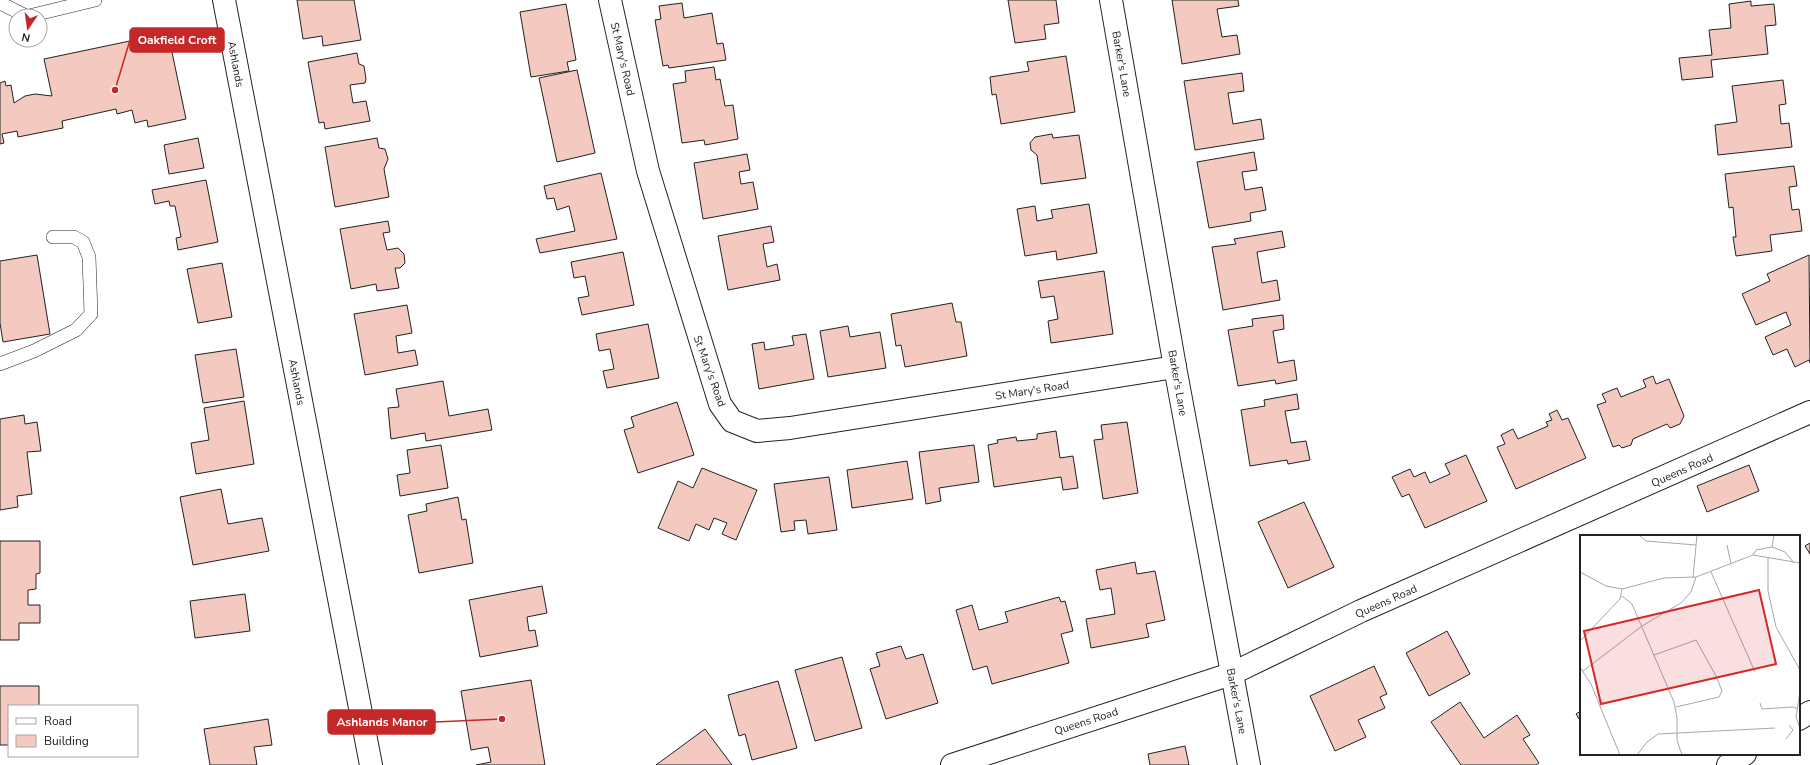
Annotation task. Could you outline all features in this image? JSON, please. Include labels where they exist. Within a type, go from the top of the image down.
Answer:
[{"type":"street","name":"Ashlands","points":[[224,0],[371,765]]},
{"type":"street","name":"St Mary's Road","points":[[610,0],[648,171],[720,404],[732,421],[757,431],[790,428],[1175,367]]},
{"type":"street","name":"Barker's Lane","points":[[1111,0],[1175,367],[1249,765]]},
{"type":"street","name":"Queens Road","points":[[952,765],[1231,674],[1361,612],[1810,412]]},
{"type":"street","points":[[1800,718],[1810,712]]},
{"type":"street","points":[[1728,765],[1743,755]]},
{"type":"lane","points":[[48,11],[95,0]]},
{"type":"lane","points":[[0,3],[10,8]]},
{"type":"lane","points":[[0,364],[34,351],[76,330],[91,314],[89,257],[83,242],[74,238],[53,237]]},
{"type":"building","points":[[297,0],[354,0],[361,40],[323,46],[322,36],[303,39]]},
{"type":"building","points":[[1008,0],[1056,0],[1059,23],[1044,25],[1046,39],[1015,43]]},
{"type":"building","points":[[1172,0],[1238,0],[1239,6],[1217,9],[1222,37],[1237,35],[1240,54],[1182,64]]},
{"type":"building","points":[[1751,1],[1751,6],[1774,4],[1776,25],[1765,26],[1768,54],[1711,60],[1713,77],[1682,80],[1679,58],[1712,55],[1709,30],[1731,28],[1729,4]]},
{"type":"building","points":[[682,3],[684,18],[712,13],[717,44],[723,43],[726,60],[669,68],[668,65],[663,66],[655,20],[661,19],[659,6]]},
{"type":"building","points":[[566,4],[576,60],[567,62],[569,71],[531,77],[520,12]]},
{"type":"building","points":[[168,33],[186,119],[148,127],[147,120],[135,123],[132,110],[117,114],[116,109],[62,121],[63,128],[18,137],[17,131],[2,134],[4,143],[0,144],[0,83],[5,81],[6,86],[11,85],[14,103],[25,96],[35,94],[52,96],[44,59]]},
{"type":"building","points":[[357,53],[359,64],[364,66],[366,79],[365,83],[350,85],[353,103],[366,101],[370,121],[325,129],[324,122],[319,123],[308,62]]},
{"type":"building","points":[[1066,56],[1075,112],[1001,124],[996,94],[992,95],[990,77],[1029,71],[1027,62]]},
{"type":"building","points":[[714,67],[716,80],[720,79],[725,106],[733,105],[738,139],[705,145],[704,140],[682,143],[673,84],[686,82],[685,71]]},
{"type":"building","points":[[577,70],[595,153],[557,162],[539,78]]},
{"type":"building","points":[[1242,73],[1244,91],[1228,93],[1233,124],[1261,119],[1264,139],[1195,150],[1184,81]]},
{"type":"building","points":[[1783,80],[1786,104],[1779,105],[1781,124],[1789,123],[1792,147],[1718,155],[1715,125],[1737,122],[1732,86]]},
{"type":"building","points":[[1052,134],[1053,138],[1079,135],[1086,178],[1041,184],[1037,155],[1031,150],[1030,143],[1035,137]]},
{"type":"building","points":[[198,138],[204,168],[169,174],[164,145]]},
{"type":"building","points":[[377,138],[379,148],[385,149],[388,159],[384,169],[389,197],[335,207],[325,147]]},
{"type":"building","points":[[1254,152],[1257,170],[1242,172],[1245,190],[1262,187],[1266,210],[1250,213],[1251,221],[1209,228],[1197,162]]},
{"type":"building","points":[[747,154],[750,170],[739,172],[741,184],[753,182],[758,209],[703,219],[694,163]]},
{"type":"building","points":[[1794,166],[1797,186],[1789,187],[1792,210],[1799,209],[1802,231],[1770,235],[1772,251],[1736,256],[1733,237],[1736,237],[1733,207],[1729,208],[1725,174]]},
{"type":"building","points":[[601,173],[617,239],[540,253],[536,239],[575,231],[569,206],[557,210],[554,198],[547,199],[544,186]]},
{"type":"building","points":[[206,180],[218,242],[178,250],[176,238],[181,237],[175,206],[170,206],[169,201],[155,204],[152,190]]},
{"type":"building","points":[[1089,204],[1097,253],[1057,260],[1056,251],[1025,256],[1017,209],[1035,206],[1037,221],[1053,218],[1051,210]]},
{"type":"building","points":[[388,221],[390,232],[383,233],[387,250],[398,248],[404,254],[405,263],[400,268],[395,268],[399,288],[377,291],[376,284],[351,289],[340,229]]},
{"type":"building","points":[[771,226],[774,242],[763,244],[767,267],[777,264],[780,280],[728,290],[718,236]]},
{"type":"building","points":[[1282,231],[1285,247],[1257,252],[1262,283],[1277,280],[1280,300],[1223,310],[1212,247],[1236,244],[1234,239]]},
{"type":"building","points":[[623,252],[634,305],[582,315],[578,298],[589,296],[585,276],[574,278],[571,262]]},
{"type":"building","points":[[37,255],[50,334],[3,342],[0,323],[0,261]]},
{"type":"building","points":[[1809,255],[1810,363],[1809,360],[1795,367],[1787,349],[1773,355],[1765,337],[1791,325],[1786,312],[1756,325],[1742,294],[1770,281],[1767,274]]},
{"type":"building","points":[[222,263],[232,317],[198,323],[187,269]]},
{"type":"building","points":[[1104,271],[1113,334],[1051,343],[1048,321],[1058,319],[1054,296],[1041,298],[1038,281]]},
{"type":"building","points":[[952,303],[956,322],[961,322],[967,356],[905,367],[901,345],[896,346],[891,314]]},
{"type":"building","points":[[407,305],[412,333],[396,336],[398,353],[415,350],[418,365],[365,375],[354,314]]},
{"type":"building","points":[[1283,315],[1284,329],[1273,331],[1278,363],[1294,360],[1297,380],[1276,384],[1275,380],[1238,386],[1228,330],[1253,326],[1252,319]]},
{"type":"building","points":[[648,324],[659,378],[607,388],[603,371],[614,369],[610,349],[599,351],[596,334]]},
{"type":"building","points":[[848,326],[850,337],[880,332],[886,368],[828,377],[820,331]]},
{"type":"building","points":[[806,334],[814,379],[759,389],[752,344],[764,342],[765,350],[794,345],[792,336]]},
{"type":"building","points":[[236,349],[244,397],[203,403],[195,355]]},
{"type":"building","points":[[1653,376],[1656,384],[1669,379],[1684,416],[1680,424],[1670,428],[1667,424],[1633,439],[1631,445],[1622,448],[1619,445],[1613,447],[1597,405],[1606,402],[1602,394],[1617,388],[1621,397],[1646,387],[1643,380]]},
{"type":"building","points":[[443,381],[449,416],[488,409],[492,430],[426,441],[425,433],[391,439],[388,408],[399,407],[396,389]]},
{"type":"building","points":[[1297,394],[1299,409],[1285,411],[1291,443],[1306,441],[1310,460],[1288,464],[1287,460],[1250,466],[1241,410],[1265,406],[1264,400]]},
{"type":"building","points":[[244,401],[254,464],[196,474],[191,443],[209,440],[204,408]]},
{"type":"building","points":[[677,402],[694,455],[638,473],[624,430],[634,427],[631,417]]},
{"type":"building","points":[[1557,410],[1562,420],[1568,418],[1586,458],[1516,489],[1497,447],[1505,444],[1501,435],[1513,429],[1518,439],[1548,426],[1546,422],[1552,420],[1549,414]]},
{"type":"building","points":[[24,415],[25,424],[37,422],[41,451],[27,452],[32,494],[17,496],[18,507],[0,510],[0,419]]},
{"type":"building","points":[[1127,422],[1138,493],[1103,499],[1094,440],[1103,439],[1101,425]]},
{"type":"building","points":[[1056,431],[1060,458],[1073,456],[1078,488],[1063,490],[1061,477],[994,487],[988,445],[998,443],[997,440],[1016,437],[1017,441],[1037,439],[1037,434]]},
{"type":"building","points":[[441,445],[448,488],[400,496],[397,475],[410,473],[407,450]]},
{"type":"building","points":[[974,445],[979,482],[939,488],[941,501],[926,504],[919,452]]},
{"type":"building","points":[[1466,455],[1487,501],[1425,528],[1409,494],[1402,497],[1392,477],[1410,469],[1414,477],[1425,472],[1430,483],[1450,474],[1445,464]]},
{"type":"building","points":[[907,461],[913,499],[852,508],[847,470]]},
{"type":"building","points":[[1749,465],[1759,491],[1707,512],[1697,486]]},
{"type":"building","points":[[702,468],[757,490],[736,540],[722,534],[727,523],[714,518],[709,530],[696,524],[689,541],[658,528],[678,481],[693,488]]},
{"type":"building","points":[[829,477],[837,530],[808,534],[806,520],[794,521],[795,530],[781,532],[774,484]]},
{"type":"building","points":[[221,489],[228,524],[262,518],[269,551],[193,565],[180,497]]},
{"type":"building","points":[[458,497],[462,520],[466,519],[473,563],[419,573],[408,515],[427,511],[426,504]]},
{"type":"building","points":[[1304,502],[1334,567],[1288,588],[1258,522]]},
{"type":"building","points":[[0,541],[40,541],[40,573],[36,574],[36,589],[28,590],[28,605],[40,605],[40,623],[19,623],[19,640],[0,640]]},
{"type":"building","points":[[1810,543],[1810,554],[1805,546]]},
{"type":"building","points":[[1135,562],[1137,574],[1155,571],[1165,620],[1146,624],[1149,637],[1091,648],[1086,619],[1115,614],[1111,588],[1100,590],[1096,570]]},
{"type":"building","points":[[542,586],[547,613],[527,617],[529,631],[535,630],[538,646],[480,657],[469,600]]},
{"type":"building","points":[[245,594],[250,631],[195,638],[190,601]]},
{"type":"building","points":[[1059,597],[1061,602],[1065,601],[1073,631],[1061,634],[1069,663],[992,684],[987,666],[973,670],[956,610],[972,605],[979,630],[1008,622],[1005,612]]},
{"type":"building","points":[[1447,631],[1470,674],[1429,696],[1406,653]]},
{"type":"building","points":[[901,646],[906,659],[923,654],[938,703],[886,719],[870,669],[880,666],[876,653]]},
{"type":"building","points":[[842,657],[862,728],[815,741],[795,670]]},
{"type":"building","points":[[1374,666],[1387,694],[1380,697],[1385,708],[1358,720],[1366,737],[1335,751],[1310,696]]},
{"type":"building","points":[[531,680],[545,765],[476,765],[491,762],[488,747],[471,750],[461,691]]},
{"type":"building","points":[[778,681],[797,748],[752,760],[745,734],[739,736],[728,695]]},
{"type":"building","points":[[0,686],[39,686],[39,705],[8,705],[8,745],[0,745]]},
{"type":"building","points":[[1460,702],[1484,738],[1517,715],[1530,735],[1523,739],[1539,763],[1536,765],[1461,765],[1431,722]]},
{"type":"building","points":[[1580,712],[1580,720],[1576,714]]},
{"type":"building","points":[[268,719],[272,745],[254,747],[257,765],[210,765],[204,729]]},
{"type":"building","points":[[705,729],[732,765],[656,765]]},
{"type":"building","points":[[1185,746],[1189,765],[1150,765],[1148,754]]},
{"type":"place","name":"Oakfield Croft","points":[[115,90]]},
{"type":"place","name":"Ashlands Manor","points":[[502,719]]}]
